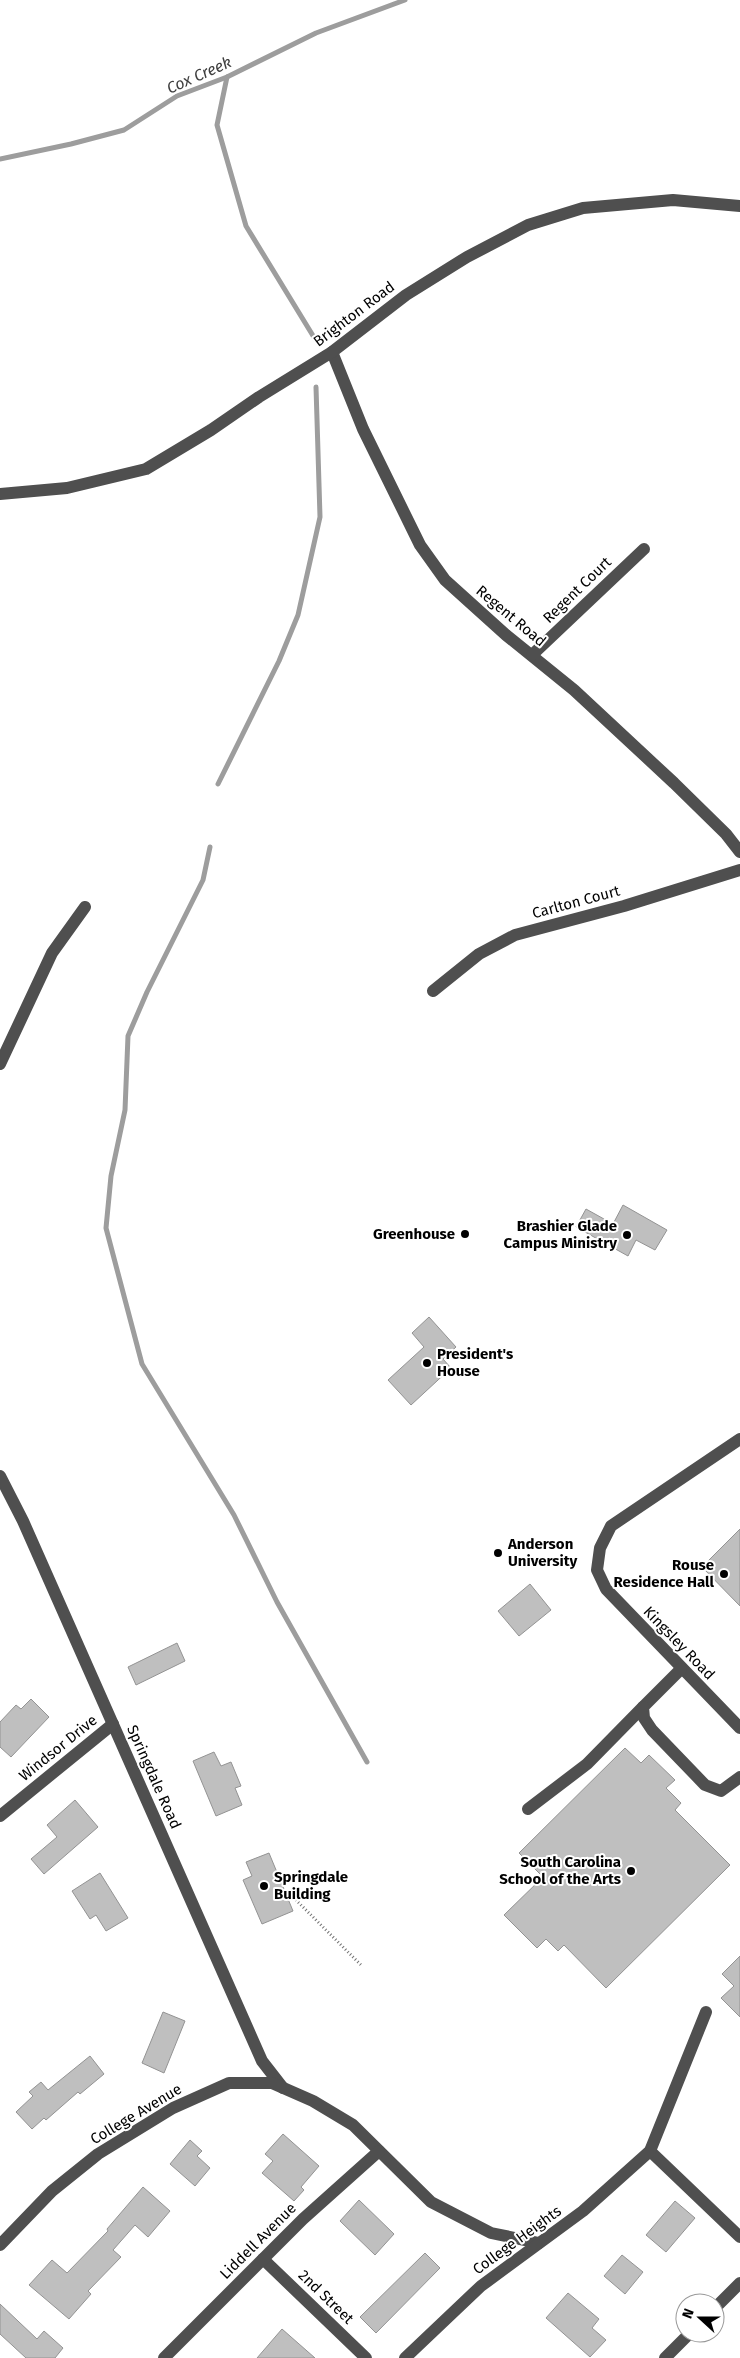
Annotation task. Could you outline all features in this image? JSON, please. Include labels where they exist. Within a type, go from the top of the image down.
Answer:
[{"type":"street","name":"Brighton Road","points":[[0,494],[67,488],[146,469],[211,430],[259,397],[332,352],[406,295],[467,257],[528,225],[583,208],[673,200],[740,206]]},
{"type":"street","name":"Regent Road","points":[[332,352],[363,429],[420,545],[445,580],[506,635],[555,672],[674,783],[726,834],[740,852]]},
{"type":"street","name":"Regent Court","points":[[532,655],[644,549]]},
{"type":"street","name":"Carlton Court","points":[[433,991],[479,954],[515,935],[624,906],[740,870]]},
{"type":"street","points":[[0,1064],[52,953],[85,907]]},
{"type":"street","name":"Kingsley Road","points":[[740,1439],[610,1526],[600,1548],[597,1570],[606,1589],[681,1669],[740,1728]]},
{"type":"street","name":"Springdale Road","points":[[0,1476],[23,1520],[262,2061],[283,2088]]},
{"type":"street","points":[[528,1809],[587,1764],[681,1669]]},
{"type":"street","points":[[644,1707],[644,1718],[652,1730],[704,1785],[721,1791],[740,1777]]},
{"type":"street","name":"Windsor Drive","points":[[0,1816],[113,1724]]},
{"type":"street","points":[[706,2012],[650,2151],[740,2237]]},
{"type":"street","name":"College Avenue","points":[[0,2245],[52,2191],[98,2154],[173,2108],[229,2083],[272,2083],[313,2101],[353,2125],[431,2202],[491,2233],[539,2243]]},
{"type":"street","name":"Liddell Avenue","points":[[164,2358],[303,2219],[379,2150]]},
{"type":"street","name":"College Heights","points":[[405,2358],[481,2286],[583,2211],[650,2151]]},
{"type":"street","name":"2nd Street","points":[[263,2259],[366,2358]]},
{"type":"street","points":[[725,2298],[740,2282]]},
{"type":"street","points":[[665,2358],[680,2343]]},
{"type":"path","points":[[285,1891],[362,1966]]},
{"type":"building","name":"Brashier Glade Campus Ministry","points":[[623,1205],[667,1230],[655,1250],[636,1240],[628,1256],[576,1227],[586,1209],[613,1224]]},
{"type":"building","name":"President's House","points":[[429,1317],[456,1347],[443,1359],[451,1368],[411,1405],[388,1380],[424,1347],[412,1333]]},
{"type":"building","name":"Rouse Residence Hall","points":[[740,1529],[740,1606],[702,1567]]},
{"type":"building","points":[[530,1584],[551,1610],[519,1636],[498,1611]]},
{"type":"building","points":[[177,1643],[185,1661],[136,1685],[128,1667]]},
{"type":"building","points":[[31,1699],[49,1717],[11,1757],[0,1747],[0,1722],[16,1705],[21,1709]]},
{"type":"building","name":"South Carolina School of the Arts","points":[[625,1748],[641,1763],[649,1755],[675,1780],[666,1788],[681,1803],[675,1810],[730,1865],[606,1988],[564,1945],[558,1951],[546,1939],[537,1948],[504,1915],[543,1877],[519,1853]]},
{"type":"building","points":[[214,1752],[221,1766],[231,1762],[241,1786],[235,1788],[242,1805],[216,1816],[193,1761]]},
{"type":"building","points":[[75,1800],[98,1827],[44,1874],[31,1859],[57,1837],[47,1825]]},
{"type":"building","name":"Springdale Building","points":[[269,1853],[293,1911],[262,1924],[243,1880],[252,1876],[246,1862]]},
{"type":"building","points":[[100,1873],[128,1918],[106,1931],[96,1915],[90,1919],[72,1891]]},
{"type":"building","points":[[740,1956],[740,2017],[721,1998],[734,1986],[722,1974]]},
{"type":"building","points":[[163,2012],[185,2021],[164,2073],[142,2063]]},
{"type":"building","points":[[90,2056],[104,2074],[32,2129],[16,2112],[33,2096],[29,2092],[41,2082],[48,2090]]},
{"type":"building","points":[[283,2134],[319,2166],[301,2187],[304,2190],[294,2201],[262,2173],[273,2161],[265,2154]]},
{"type":"building","points":[[190,2140],[202,2151],[197,2156],[210,2168],[195,2186],[170,2164]]},
{"type":"building","points":[[143,2187],[170,2211],[148,2237],[135,2225],[113,2250],[121,2257],[88,2291],[91,2294],[69,2319],[29,2285],[52,2260],[67,2273],[108,2231],[107,2229]]},
{"type":"building","points":[[359,2200],[394,2234],[375,2255],[340,2221]]},
{"type":"building","points":[[675,2201],[695,2218],[666,2252],[646,2235]]},
{"type":"building","points":[[425,2253],[440,2268],[376,2333],[360,2317]]},
{"type":"building","points":[[622,2255],[643,2272],[625,2294],[604,2276]]},
{"type":"building","points":[[568,2293],[599,2319],[592,2328],[606,2340],[590,2357],[546,2318]]},
{"type":"building","points":[[0,2304],[37,2339],[44,2331],[63,2348],[55,2358],[26,2358],[0,2334]]},
{"type":"building","points":[[282,2329],[315,2358],[257,2358]]},
{"type":"waterway","name":"Cox Creek","points":[[0,159],[71,144],[124,130],[177,96],[227,77],[316,33],[405,0]]},
{"type":"waterway","points":[[227,77],[217,125],[246,226],[315,339]]},
{"type":"waterway","points":[[218,784],[279,661],[298,615],[320,517],[316,387]]},
{"type":"waterway","points":[[210,847],[203,880],[147,992],[128,1036],[125,1110],[111,1176],[106,1228],[142,1364],[234,1515],[277,1602],[367,1762]]},
{"type":"place","name":"Greenhouse","points":[[465,1234]]},
{"type":"place","name":"Brashier Glade Campus Ministry","points":[[627,1235]]},
{"type":"place","name":"President's House","points":[[427,1363]]},
{"type":"place","name":"Anderson University","points":[[498,1553]]},
{"type":"place","name":"Rouse Residence Hall","points":[[724,1574]]},
{"type":"place","name":"South Carolina School of the Arts","points":[[631,1871]]},
{"type":"place","name":"Springdale Building","points":[[264,1886]]}]
